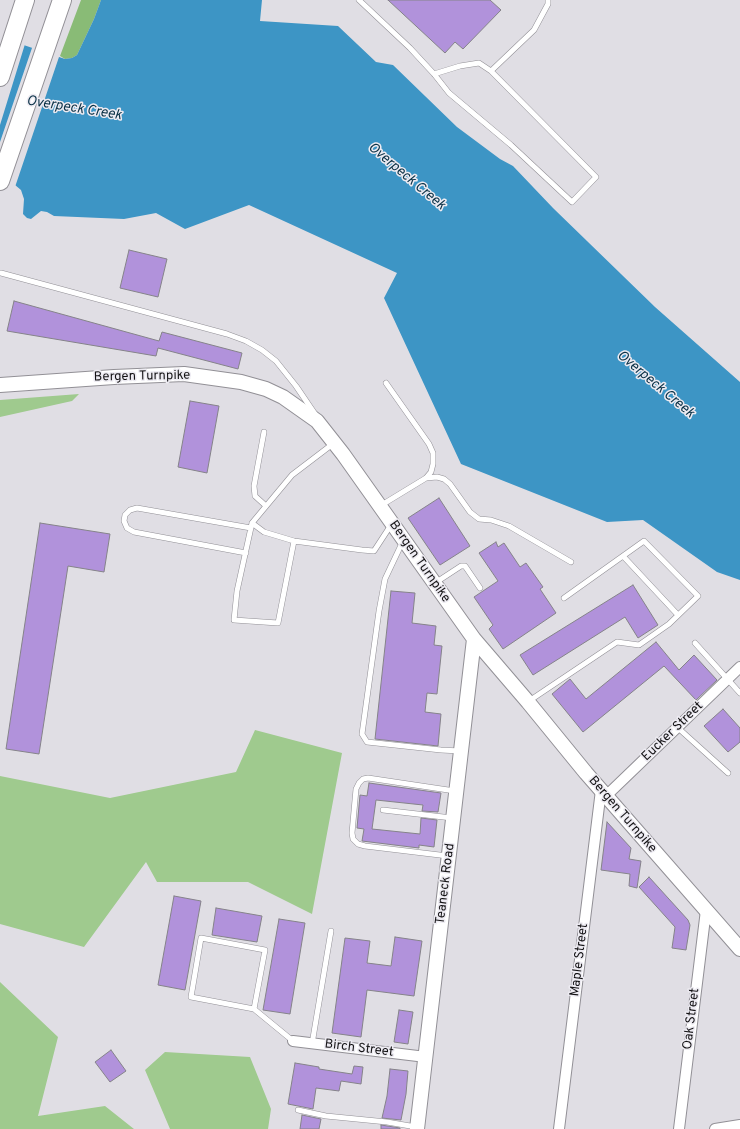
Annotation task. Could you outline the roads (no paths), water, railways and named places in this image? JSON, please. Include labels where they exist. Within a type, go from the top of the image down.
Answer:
[{"type":"highway","points":[[0,77],[25,0]]},
{"type":"highway","points":[[0,180],[62,0]]},
{"type":"main road","name":"Bergen Turnpike","points":[[0,385],[184,374],[241,382],[266,389],[284,398],[317,421],[333,440],[474,639],[603,793],[740,949]]},
{"type":"main road","name":"Teaneck Road","points":[[417,1128],[474,639]]},
{"type":"street","name":"Eucker Street","points":[[603,793],[677,727],[740,667]]},
{"type":"street","name":"Maple Street","points":[[560,1129],[603,793]]},
{"type":"street","name":"Oak Street","points":[[679,1129],[706,910]]},
{"type":"street","name":"Birch Street","points":[[293,1041],[426,1057]]},
{"type":"street","points":[[715,1129],[740,1125]]},
{"type":"lane","points":[[359,0],[410,48],[449,93],[511,145],[572,202],[596,177],[491,71],[479,63],[460,66],[434,74]]},
{"type":"lane","points":[[491,71],[534,30],[548,4],[548,0]]},
{"type":"lane","points":[[1,273],[227,334],[246,341],[262,350],[281,367],[333,440],[292,475],[251,526],[237,590],[234,620],[278,623],[294,541]]},
{"type":"lane","points":[[380,506],[426,478],[431,472],[433,464],[433,453],[429,444],[386,383]]},
{"type":"lane","points":[[264,432],[254,486],[256,496],[266,506]]},
{"type":"lane","points":[[426,478],[437,477],[444,479],[450,484],[470,512],[479,520],[491,520],[509,526],[571,562]]},
{"type":"lane","points":[[246,553],[134,532],[127,528],[124,521],[125,515],[130,510],[137,508],[251,526],[264,532],[294,541],[374,551],[392,524]]},
{"type":"lane","points":[[403,540],[385,579],[379,611],[362,734],[367,742],[461,751]]},
{"type":"lane","points":[[528,702],[617,642],[639,645],[669,624],[698,596],[644,541],[564,598]]},
{"type":"lane","points":[[623,556],[678,615]]},
{"type":"lane","points":[[435,584],[461,566],[465,566],[480,588]]},
{"type":"lane","points":[[695,643],[740,693]]},
{"type":"lane","points":[[677,727],[728,772]]},
{"type":"lane","points":[[449,856],[358,844],[353,839],[352,833],[356,789],[363,779],[368,778],[456,791]]},
{"type":"lane","points":[[383,810],[453,818]]},
{"type":"lane","points":[[312,1044],[331,931]]},
{"type":"lane","points":[[254,1009],[265,950],[201,938],[191,997],[254,1009],[293,1041]]},
{"type":"lane","points":[[298,1110],[326,1116],[387,1122],[417,1128]]},
{"type":"water","name":"Overpeck Creek","points":[[101,0],[262,0],[260,21],[338,26],[376,62],[393,65],[457,127],[500,159],[513,166],[553,208],[655,307],[740,382],[740,580],[717,572],[643,520],[607,522],[461,464],[384,298],[397,273],[249,205],[185,229],[156,213],[124,219],[54,216],[47,212],[41,211],[31,219],[27,218],[23,214],[24,199],[21,190],[15,185],[0,180],[0,37],[65,59],[72,58],[77,55]]}]
